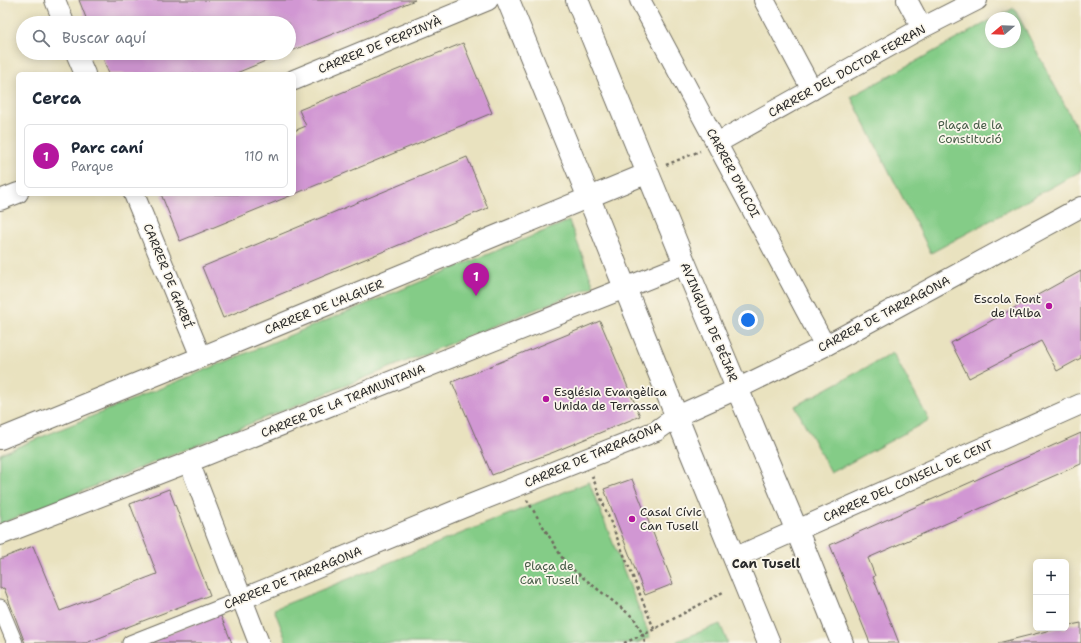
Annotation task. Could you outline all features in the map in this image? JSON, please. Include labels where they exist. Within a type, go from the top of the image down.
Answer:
[{"type":"main road","points":[[508,0],[769,643]]},
{"type":"main road","name":"AVINGUDA DE BÉJAR","points":[[577,0],[684,264],[797,531],[842,643]]},
{"type":"street","points":[[54,0],[61,16]]},
{"type":"street","name":"CARRER DE PERPINYÀ","points":[[296,79],[488,0]]},
{"type":"street","name":"CARRER D'ALCOI","points":[[640,0],[825,346]]},
{"type":"street","points":[[764,0],[812,90]]},
{"type":"street","points":[[907,0],[922,28]]},
{"type":"street","name":"CARRER DEL DOCTOR FERRAN","points":[[717,143],[922,28],[977,0]]},
{"type":"street","points":[[79,60],[84,72]]},
{"type":"street","name":"CARRER DE L'ALGUER","points":[[0,439],[648,173]]},
{"type":"street","points":[[0,200],[16,194]]},
{"type":"street","name":"CARRER DE GARBÍ","points":[[135,196],[201,357]]},
{"type":"street","name":"CARRER DE TARRAGONA","points":[[130,643],[656,431],[677,416],[737,389],[825,346],[1081,207]]},
{"type":"street","name":"CARRER DE LA TRAMUNTANA","points":[[0,535],[189,462],[684,264]]},
{"type":"street","name":"CARRER DEL CONSELL DE CENT","points":[[734,558],[1081,404]]},
{"type":"street","points":[[189,462],[259,643]]},
{"type":"street","points":[[0,607],[15,643]]},
{"type":"path","points":[[648,173],[717,143]]},
{"type":"path","points":[[592,474],[654,630]]},
{"type":"path","points":[[524,495],[566,564],[634,618],[643,635],[645,643]]},
{"type":"path","points":[[624,643],[654,630],[725,591]]},
{"type":"green space","name":"Plaça de la Constitució","points":[[1014,8],[1016,12],[1007,12]]},
{"type":"green space","name":"Plaça de la Constitució","points":[[1021,21],[1081,136],[1081,171],[931,253],[851,97],[985,23],[985,48],[1021,48]]},
{"type":"green space","points":[[569,221],[594,286],[0,524],[0,454]]},
{"type":"green space","points":[[893,353],[929,420],[831,473],[795,406]]},
{"type":"green space","name":"Plaça de Can Tusell","points":[[589,482],[650,637],[637,643],[287,643],[274,609]]},
{"type":"green space","points":[[720,624],[728,643],[678,643],[677,641]]},
{"type":"building","points":[[79,0],[415,0],[296,49],[296,16],[85,16]]},
{"type":"building","points":[[463,43],[492,113],[296,193],[296,130],[306,126],[299,110]]},
{"type":"building","points":[[104,60],[268,60],[239,72],[108,72]]},
{"type":"building","points":[[467,157],[488,208],[223,318],[202,267]]},
{"type":"building","points":[[162,196],[290,196],[180,241]]},
{"type":"building","name":"Escola Font de l'Alba","points":[[1081,271],[1081,358],[1057,371],[1041,341],[969,378],[951,343]]},
{"type":"building","name":"Església Evangèlica Unida de Terrassa","points":[[600,321],[640,416],[554,452],[492,475],[452,382]]},
{"type":"building","points":[[1081,433],[1081,464],[868,558],[875,576],[873,577],[899,643],[870,643],[830,545]]},
{"type":"building","name":"Casal Cívic Can Tusell","points":[[632,479],[673,584],[645,595],[604,489]]},
{"type":"building","points":[[169,489],[210,595],[86,643],[25,643],[4,588],[0,589],[0,559],[33,546],[60,611],[157,574],[130,504]]},
{"type":"building","points":[[220,614],[232,643],[145,643]]},
{"type":"building","points":[[1081,623],[1081,643],[998,643],[1047,631],[1069,631],[1069,625]]},
{"type":"place","name":"Parc caní","points":[[476,296]]},
{"type":"place","name":"Escola Font de l'Alba","points":[[1049,306]]},
{"type":"place","name":"Església Evangèlica Unida de Terrassa","points":[[546,399]]},
{"type":"place","name":"Casal Cívic Can Tusell","points":[[632,519]]},
{"type":"district","name":"Can Tusell","points":[[766,563]]}]
